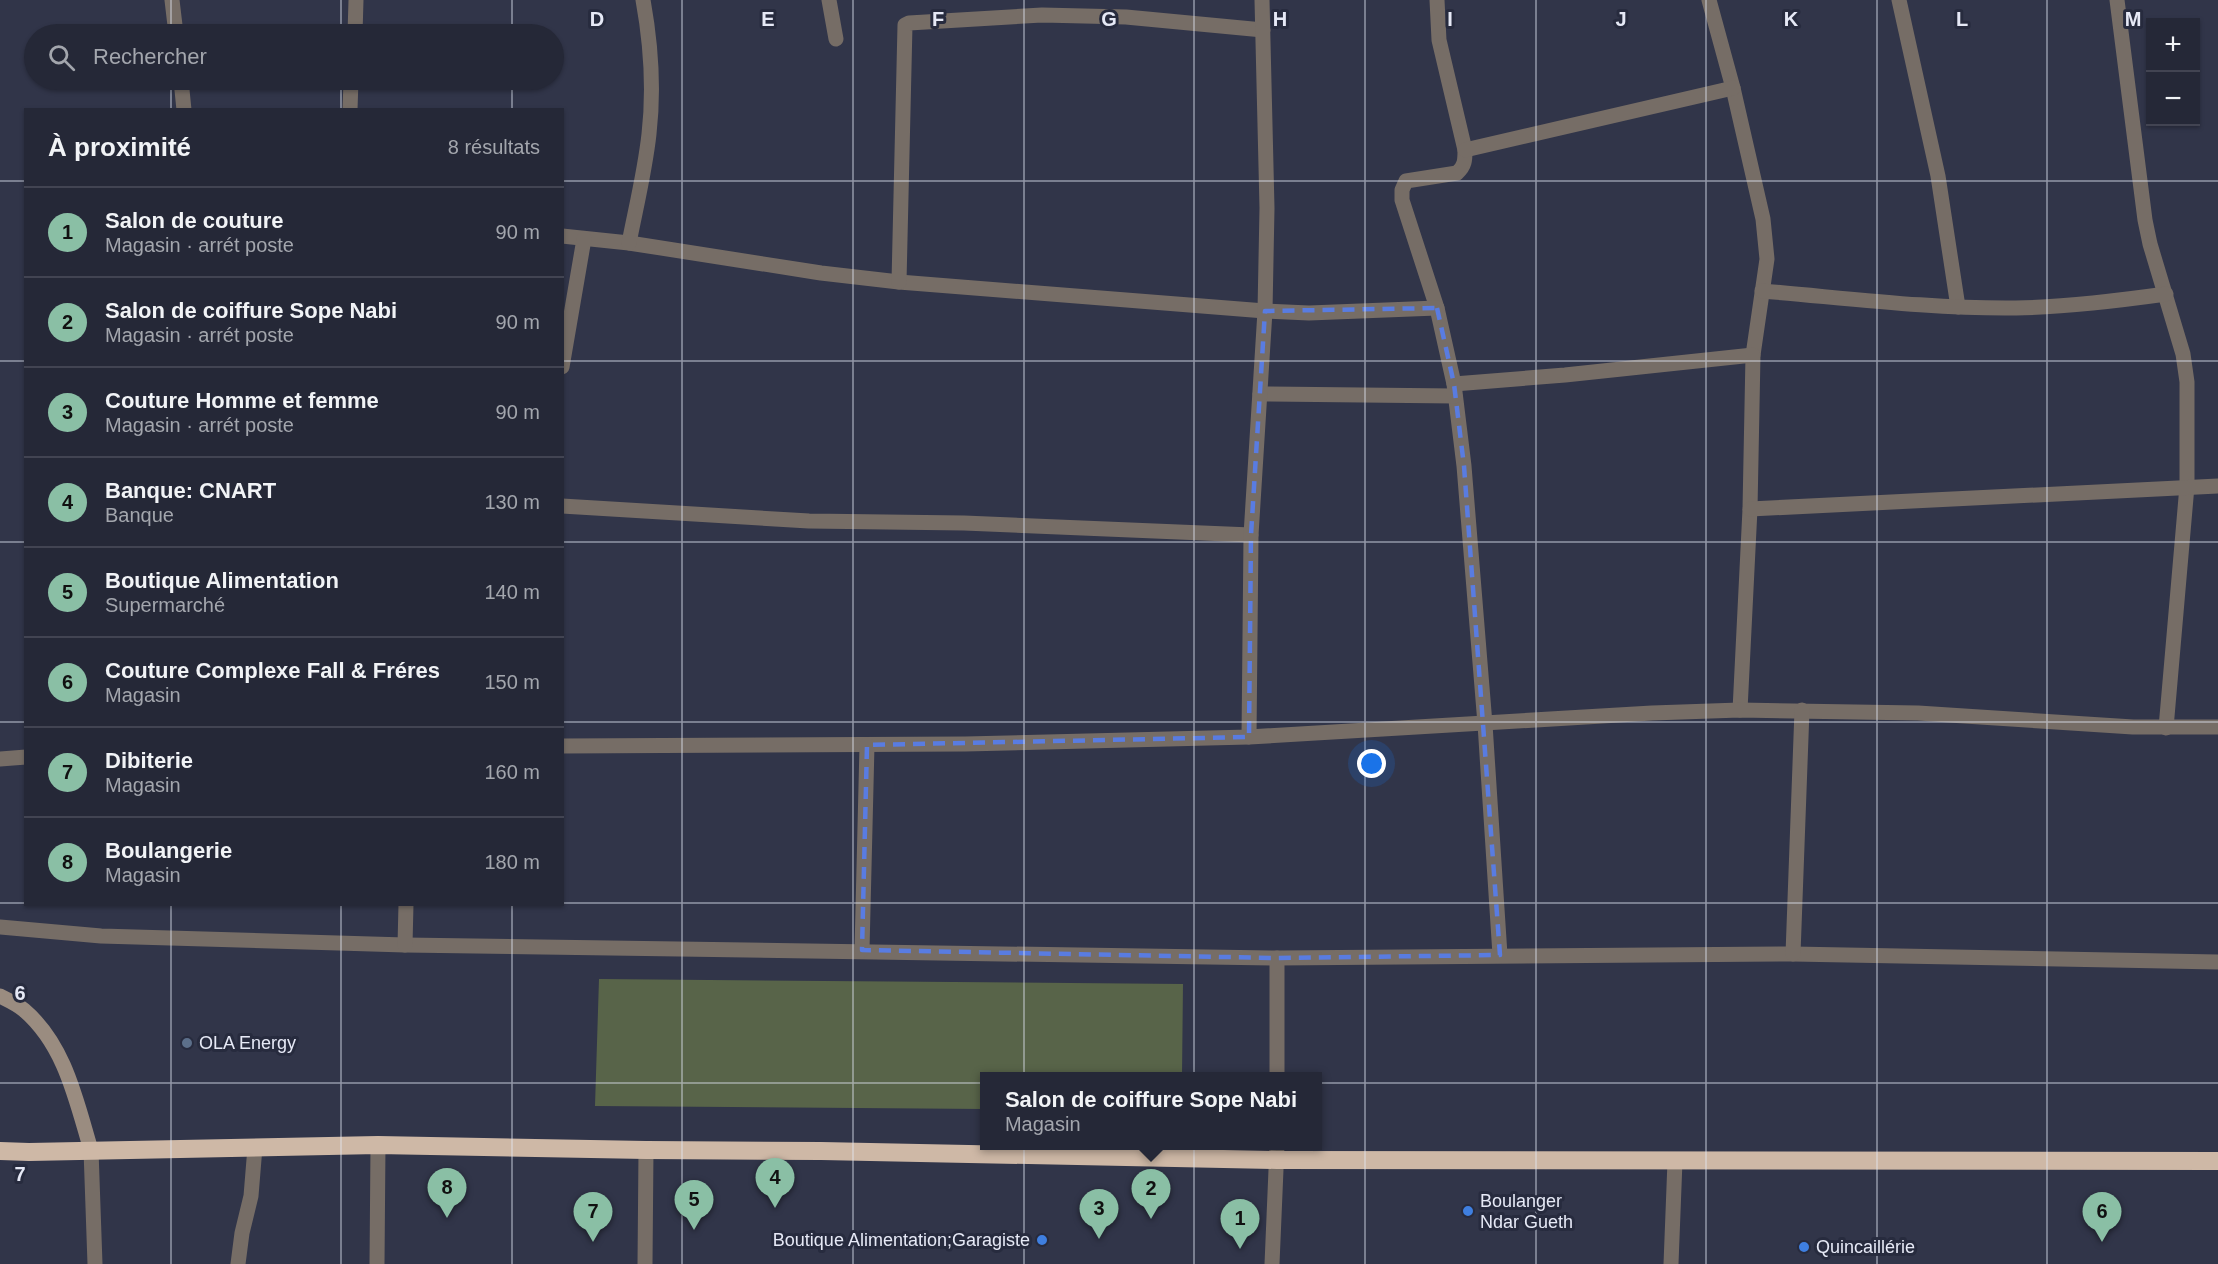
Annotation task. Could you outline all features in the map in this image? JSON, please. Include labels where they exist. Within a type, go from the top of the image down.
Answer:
[{"type":"highway","points":[[0,1151],[378,1145],[646,1150],[1277,1153],[1675,1161],[2218,1161]]},
{"type":"street","points":[[172,0],[175,24]]},
{"type":"street","points":[[355,24],[356,0]]},
{"type":"street","points":[[629,243],[649,134],[651,74],[648,25],[643,0]]},
{"type":"street","points":[[829,0],[836,39]]},
{"type":"street","points":[[1249,736],[1251,535],[1265,312],[1268,170],[1262,0]]},
{"type":"street","points":[[1437,0],[1439,40],[1466,150],[1462,168],[1456,173],[1406,181],[1402,190],[1402,200],[1437,308],[1454,390],[1464,466],[1485,724],[1500,955]]},
{"type":"street","points":[[1709,0],[1733,88],[1763,219],[1767,259],[1753,355],[1750,509],[1740,710]]},
{"type":"street","points":[[1899,0],[1938,176],[1958,307]]},
{"type":"street","points":[[2117,0],[2145,220],[2182,354],[2187,382],[2187,486],[2166,728]]},
{"type":"street","points":[[899,282],[905,25],[1042,15],[1126,17],[1263,30]]},
{"type":"street","points":[[1466,150],[1733,88]]},
{"type":"street","points":[[182,90],[184,108]]},
{"type":"street","points":[[350,108],[351,90]]},
{"type":"street","points":[[564,236],[629,243],[821,273],[899,282],[1265,312],[1321,313],[1437,308]]},
{"type":"street","points":[[564,355],[584,239]]},
{"type":"street","points":[[1762,291],[1958,307],[2017,308],[2098,303],[2166,294]]},
{"type":"street","points":[[1260,394],[1454,390],[1565,375],[1753,355]]},
{"type":"street","points":[[1750,509],[2218,486]]},
{"type":"street","points":[[564,506],[810,521],[964,523],[1251,535]]},
{"type":"street","points":[[564,746],[867,745],[1249,736],[1740,710],[1941,714],[2166,728],[2218,727]]},
{"type":"street","points":[[1792,954],[1802,710]]},
{"type":"street","points":[[862,951],[867,745]]},
{"type":"street","points":[[0,759],[24,757]]},
{"type":"street","points":[[405,945],[406,906]]},
{"type":"street","points":[[0,927],[100,936],[405,945],[1277,958],[1792,954],[2218,963]]},
{"type":"street","points":[[1277,958],[1277,1072]]},
{"type":"street","points":[[0,996],[24,1010],[51,1041],[69,1074],[91,1150],[95,1264]]},
{"type":"street","points":[[377,1264],[378,1145]]},
{"type":"street","points":[[238,1264],[242,1233],[251,1196],[255,1147]]},
{"type":"street","points":[[645,1264],[646,1150]]},
{"type":"street","points":[[1272,1264],[1277,1153]]},
{"type":"street","points":[[1671,1264],[1675,1161]]},
{"type":"highlighted area","points":[[1437,308],[1454,384],[1464,466],[1500,955],[1277,958],[862,950],[867,745],[1249,737],[1251,535],[1265,311]]},
{"type":"green space","points":[[599,979],[1183,984],[1182,1072],[980,1072],[980,1109],[595,1106]]},
{"type":"place","name":"OLA Energy","points":[[187,1043]]},
{"type":"place","name":"Banque: CNART","points":[[775,1208]]},
{"type":"place","name":"Boulanger Ndar Gueth","points":[[1468,1211]]},
{"type":"place","name":"Boulangerie","points":[[447,1218]]},
{"type":"place","name":"Salon de coiffure Sope Nabi","points":[[1151,1219]]},
{"type":"place","name":"Boutique Alimentation","points":[[694,1230]]},
{"type":"place","name":"Couture Homme et femme","points":[[1099,1239]]},
{"type":"place","name":"Boutique Alimentation;Garagiste","points":[[1042,1240]]},
{"type":"place","name":"Dibiterie","points":[[593,1242]]},
{"type":"place","name":"Couture Complexe Fall & Fréres","points":[[2102,1242]]},
{"type":"place","name":"Quincaillérie","points":[[1804,1247]]},
{"type":"place","name":"Salon de couture","points":[[1240,1249]]}]
